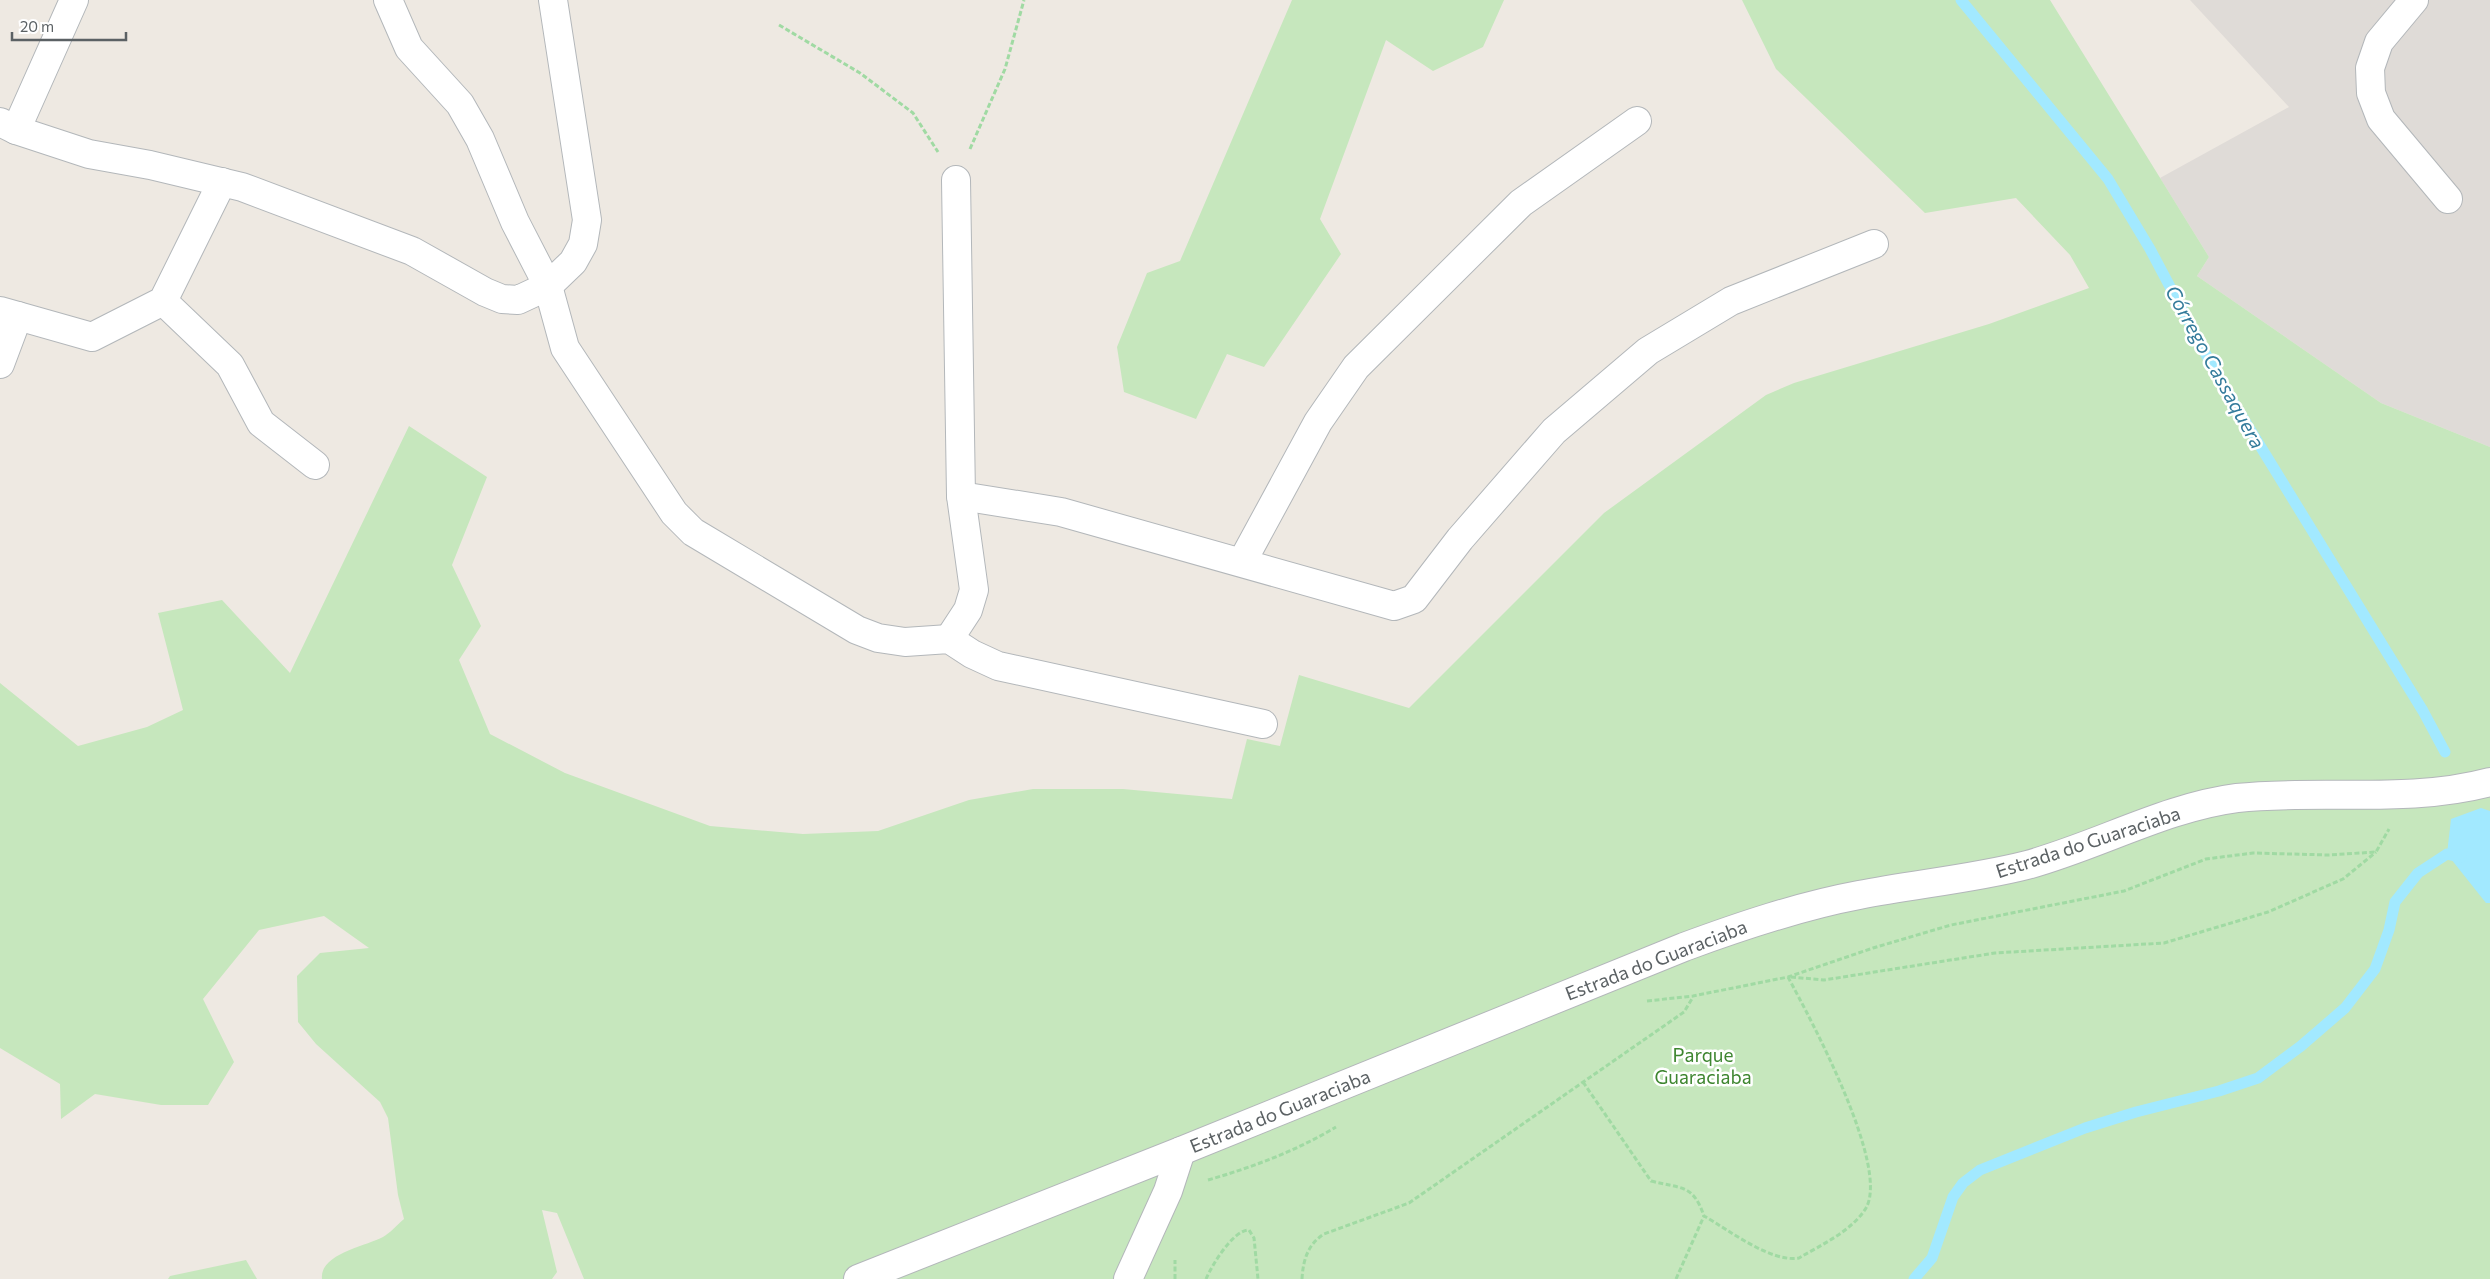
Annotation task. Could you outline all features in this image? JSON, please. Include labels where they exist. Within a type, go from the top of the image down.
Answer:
[{"type":"street","points":[[74,0],[8,126],[89,154],[150,165],[222,182],[261,194],[412,251],[485,292],[502,299],[518,300],[548,286],[573,262],[583,244],[587,220],[553,0]]},
{"type":"street","points":[[388,0],[408,48],[460,104],[480,139],[515,222],[548,286],[565,348],[674,513],[692,532],[857,630],[878,638],[905,642],[950,639],[972,654],[998,666],[1263,724]]},
{"type":"street","points":[[2414,0],[2379,42],[2370,68],[2371,93],[2381,119],[2448,199]]},
{"type":"street","points":[[1242,562],[1318,422],[1356,367],[1521,203],[1637,121]]},
{"type":"street","points":[[950,639],[968,610],[974,590],[961,496],[956,180]]},
{"type":"street","points":[[0,364],[9,313],[92,337],[163,301],[222,182]]},
{"type":"street","points":[[961,496],[1062,512],[1394,606],[1414,599],[1460,539],[1554,431],[1648,351],[1731,302],[1874,244]]},
{"type":"street","points":[[163,301],[230,365],[261,423],[315,465]]},
{"type":"street","name":"Estrada do Guaraciaba","points":[[858,1279],[1181,1151],[1684,947],[1797,910],[1859,895],[1990,874],[2029,864],[2173,814],[2236,798],[2442,792],[2490,782]]},
{"type":"street","points":[[1128,1279],[1168,1191],[1181,1151]]},
{"type":"path","points":[[956,180],[1005,69],[1024,0]]},
{"type":"path","points":[[778,25],[860,73],[913,112],[956,180]]},
{"type":"path","points":[[1788,977],[1824,980],[1995,953],[2164,943],[2268,912],[2343,879],[2376,852],[2409,793]]},
{"type":"path","points":[[1643,1001],[1693,996],[1788,977],[1873,948],[1951,925],[2124,891],[2206,859],[2253,853],[2329,855],[2376,852]]},
{"type":"path","points":[[1583,1082],[1652,1181],[1690,1191],[1698,1200],[1704,1216],[1775,1257],[1791,1260],[1805,1255],[1851,1225],[1866,1207],[1871,1183],[1854,1119],[1826,1050],[1788,977]]},
{"type":"path","points":[[1302,1279],[1306,1256],[1316,1239],[1324,1234],[1409,1203],[1684,1012],[1693,996]]},
{"type":"path","points":[[1168,1191],[1249,1168],[1286,1154],[1337,1127]]},
{"type":"path","points":[[1676,1279],[1704,1216]]},
{"type":"path","points":[[1206,1279],[1233,1237],[1243,1230],[1249,1230],[1254,1238],[1258,1279]]},
{"type":"shaded area","points":[[2190,0],[2490,0],[2490,447],[2381,403],[2197,276],[2209,257],[2160,178],[2289,107]]},
{"type":"green space","points":[[1292,0],[1504,0],[1483,47],[1433,71],[1386,40],[1320,219],[1341,254],[1264,367],[1227,354],[1196,419],[1124,392],[1117,347],[1147,273],[1180,261]]},
{"type":"green space","name":"Parque Guaraciaba","points":[[1742,0],[2050,0],[2209,257],[2197,276],[2381,403],[2490,447],[2490,1279],[584,1279],[557,1213],[542,1210],[557,1272],[552,1279],[322,1279],[323,1270],[336,1257],[383,1237],[404,1219],[398,1195],[388,1118],[380,1102],[316,1044],[298,1022],[297,976],[320,953],[369,948],[324,916],[259,930],[203,999],[234,1062],[208,1105],[161,1105],[95,1094],[61,1119],[60,1084],[0,1048],[0,683],[78,746],[147,727],[183,710],[158,613],[222,600],[290,673],[409,426],[487,477],[452,565],[481,626],[459,660],[490,734],[565,773],[710,826],[803,834],[878,831],[969,800],[1033,789],[1123,789],[1232,799],[1247,739],[1280,746],[1299,675],[1409,708],[1604,513],[1766,395],[1794,383],[1989,324],[2089,288],[2070,255],[2016,198],[1925,213],[1776,69]]},
{"type":"green space","points":[[246,1260],[257,1279],[168,1279],[170,1276]]},
{"type":"water","points":[[2481,808],[2490,811],[2490,903],[2486,903],[2447,854],[2451,819]]},
{"type":"waterway","name":"Córrego Cassaquera","points":[[1961,0],[2108,179],[2150,249],[2219,379],[2423,711],[2445,752]]},
{"type":"waterway","points":[[1914,1279],[1932,1258],[1953,1197],[1963,1183],[1980,1170],[2085,1128],[2136,1112],[2219,1091],[2258,1078],[2301,1046],[2345,1008],[2375,969],[2389,930],[2395,902],[2418,873],[2447,854],[2461,857]]}]
